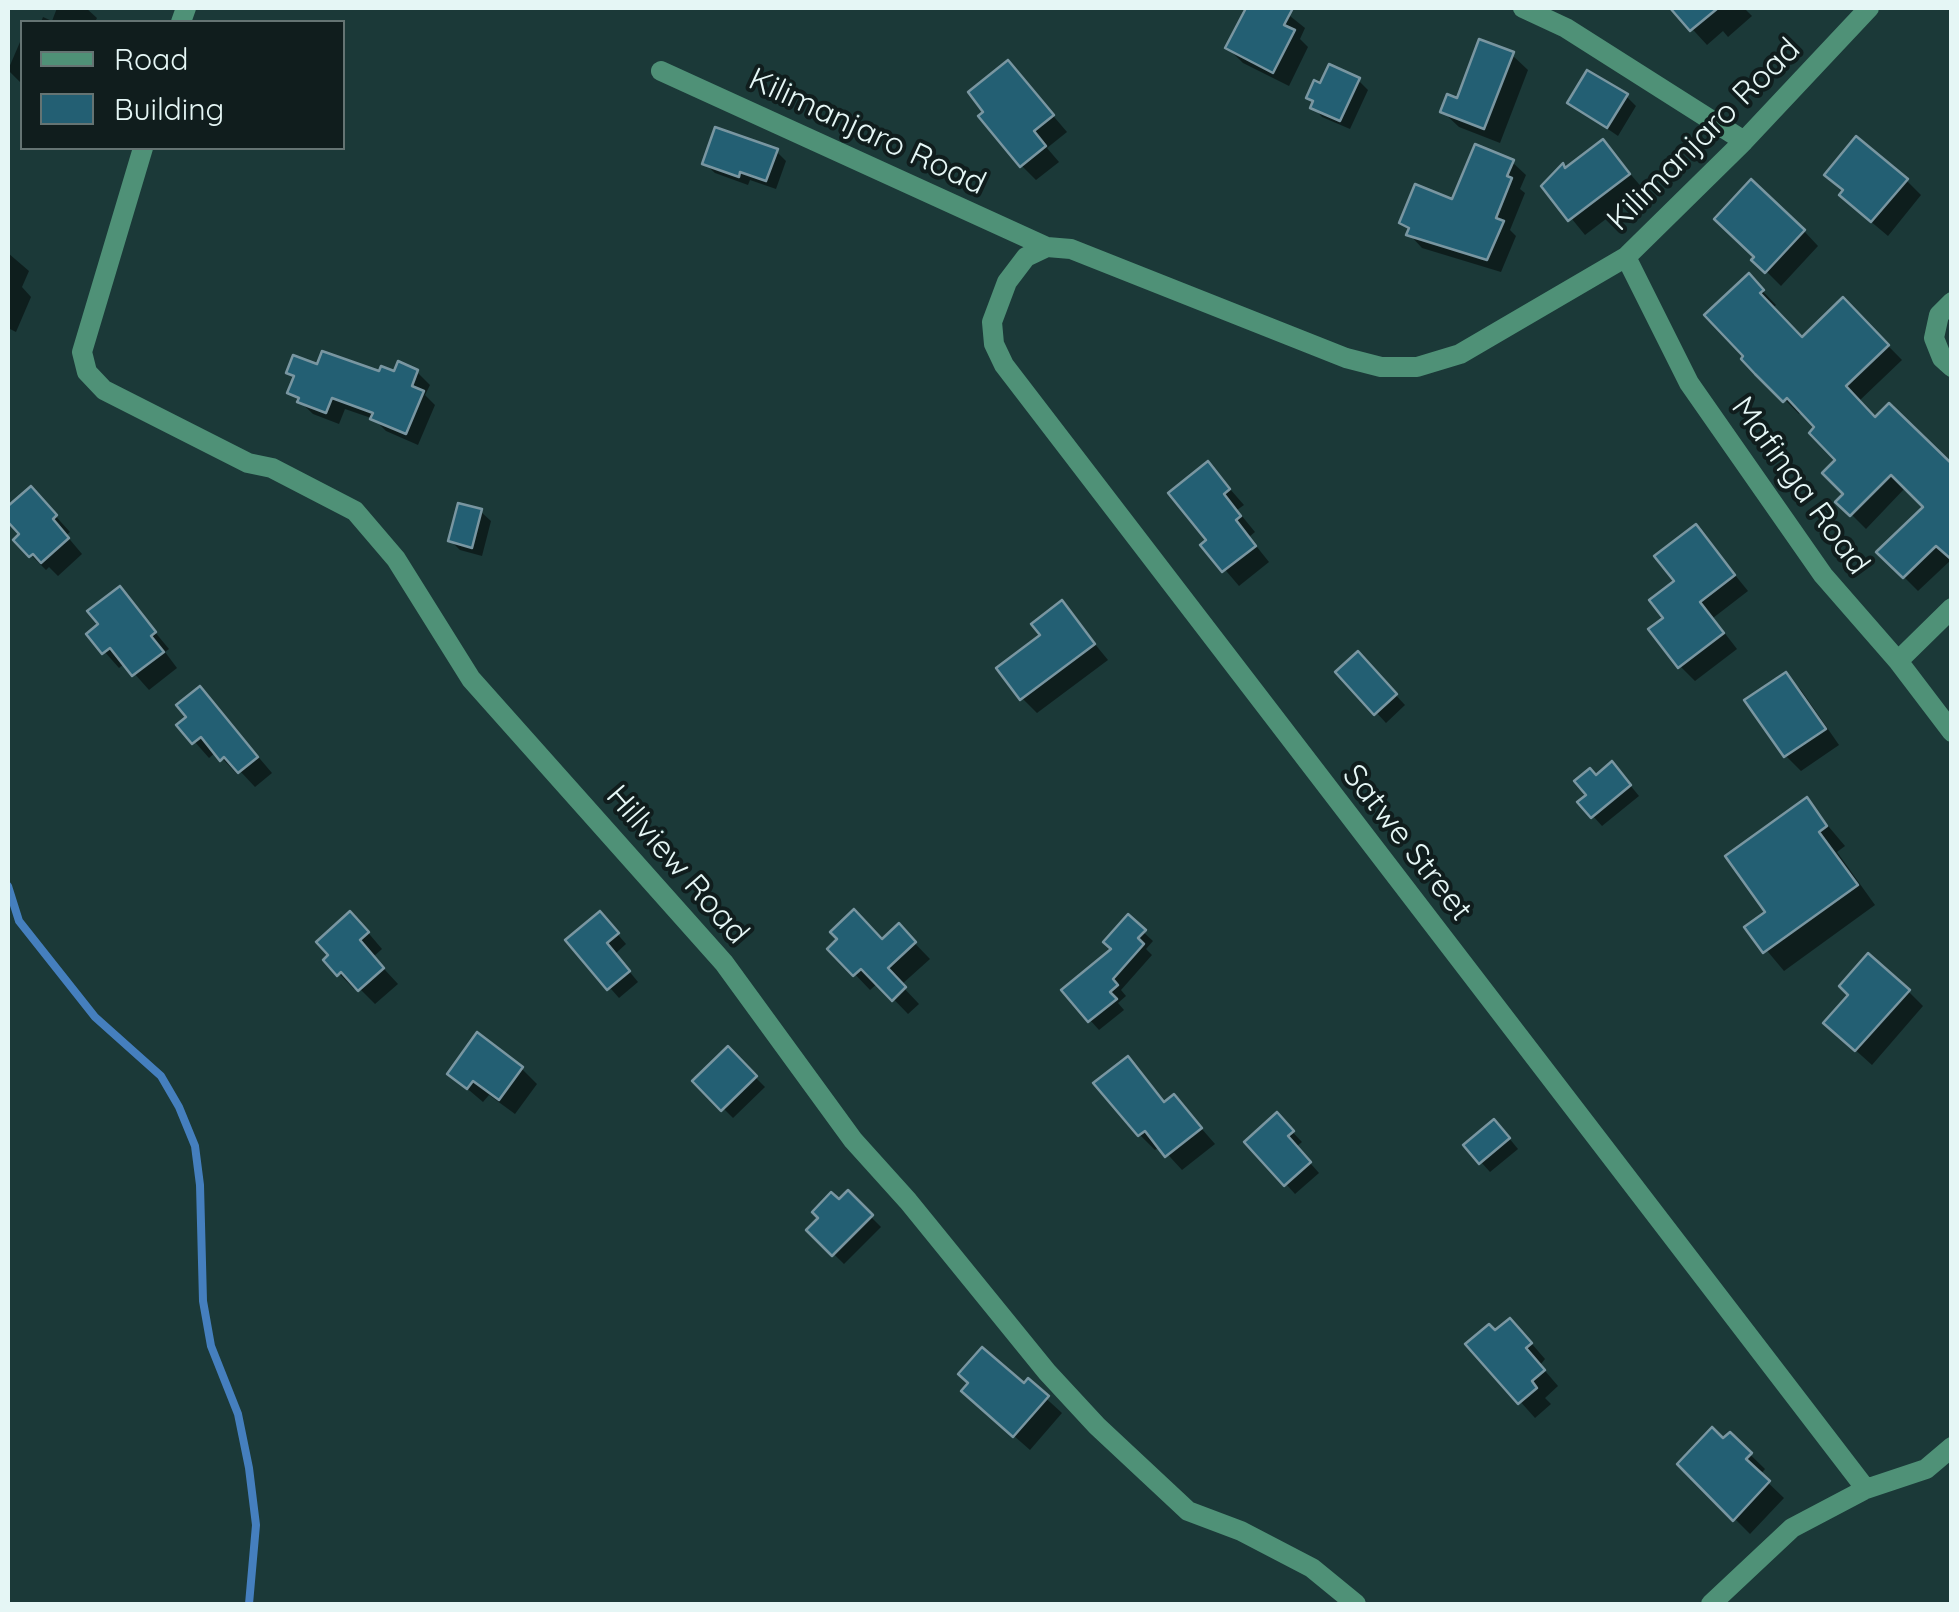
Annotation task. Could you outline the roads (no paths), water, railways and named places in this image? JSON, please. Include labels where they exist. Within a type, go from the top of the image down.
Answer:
[{"type":"street","points":[[1523,8],[1566,28],[1744,141]]},
{"type":"street","name":"Kilimanjaro Road","points":[[661,71],[1048,247],[1071,249],[1346,358],[1381,368],[1417,368],[1460,354],[1626,258],[1744,141],[1869,8]]},
{"type":"street","name":"Hillview Road","points":[[143,150],[82,352],[87,372],[104,390],[248,463],[272,468],[356,510],[396,559],[472,679],[724,963],[853,1140],[1096,1426],[1188,1511],[1241,1531],[1312,1568],[1356,1604]]},
{"type":"street","name":"Satwe Street","points":[[1048,247],[1026,257],[1007,282],[992,322],[994,344],[1004,365],[1866,1488]]},
{"type":"street","name":"Mafinga Road","points":[[1626,258],[1689,383],[1823,575],[1898,661],[1952,732]]},
{"type":"street","points":[[1952,302],[1939,316],[1934,338],[1942,358],[1952,367]]},
{"type":"street","points":[[1898,661],[1952,608]]},
{"type":"street","points":[[1711,1604],[1792,1528],[1866,1488],[1926,1469],[1952,1447]]},
{"type":"waterway","points":[[8,886],[19,921],[95,1017],[161,1076],[195,1146],[203,1301],[211,1346],[238,1414],[256,1525],[249,1604]]}]
